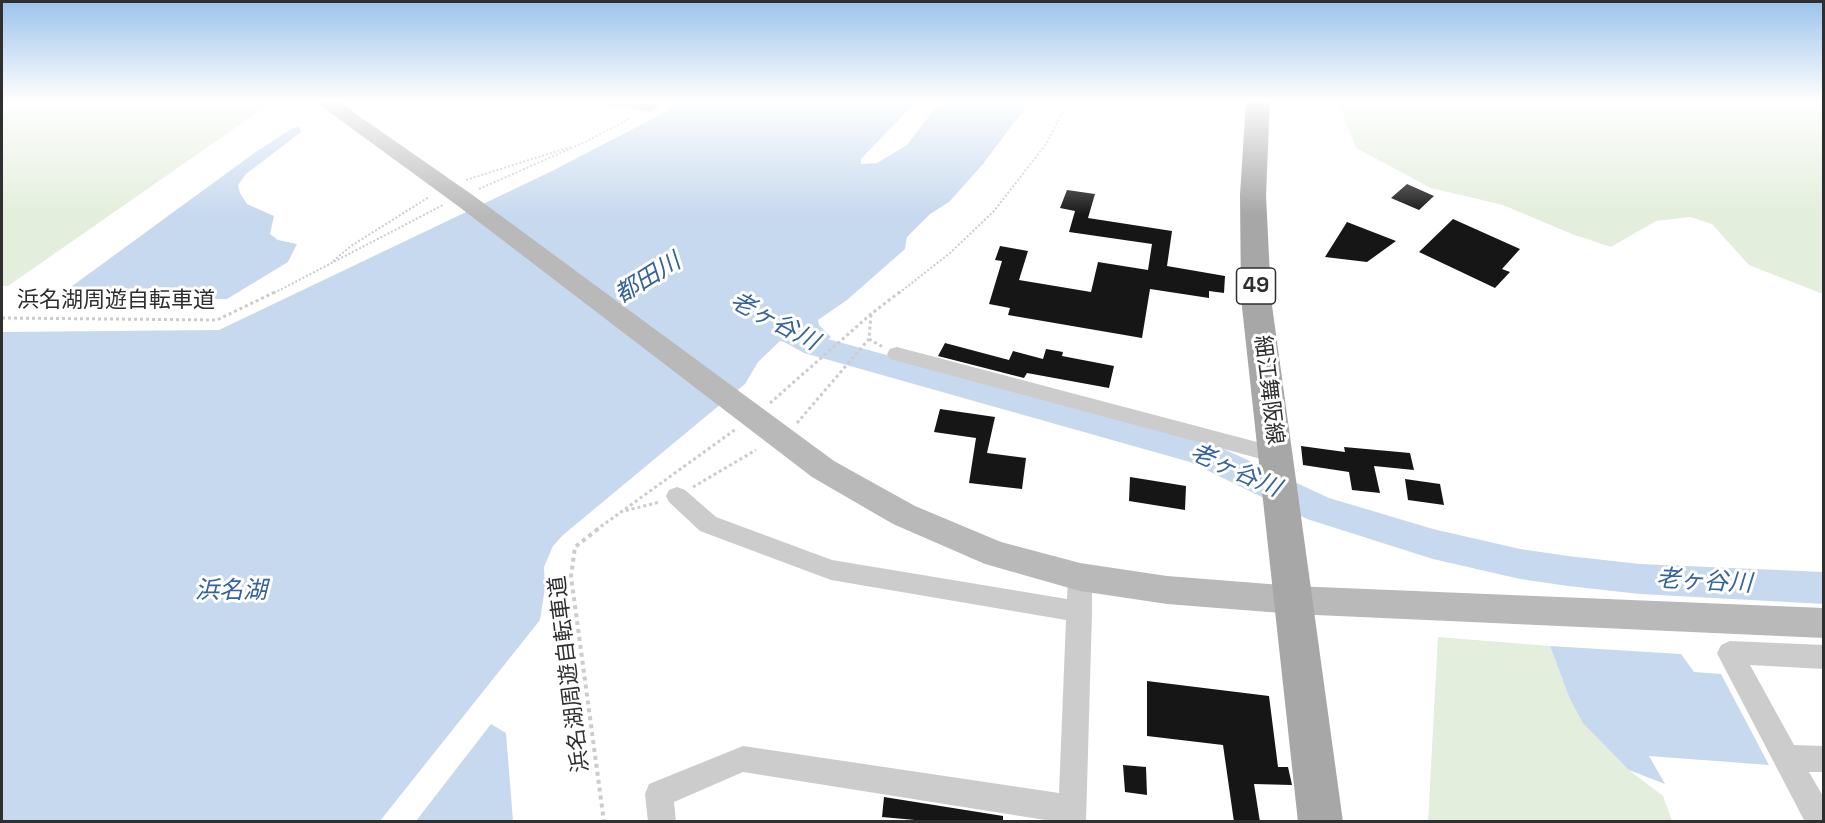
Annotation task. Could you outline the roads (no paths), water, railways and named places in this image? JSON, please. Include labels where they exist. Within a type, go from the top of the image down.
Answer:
[{"type":"main road","name":"細江舞阪線","points":[[1256,138],[1253,195],[1256,298],[1321,822]]},
{"type":"street","points":[[381,138],[464,193],[749,415],[823,469],[904,514],[996,554],[1080,577],[1167,590],[1294,600],[1824,623]]},
{"type":"street","points":[[897,354],[1277,463]]},
{"type":"street","points":[[677,496],[708,524],[831,570],[1080,612]]},
{"type":"street","points":[[662,822],[659,794],[743,759],[1072,815],[1080,577]]},
{"type":"street","points":[[1821,822],[1730,652],[1824,657]]},
{"type":"street","points":[[1787,758],[1824,759]]},
{"type":"water","points":[[277,138],[293,138],[246,174],[238,185],[247,204],[274,216],[270,234],[278,240],[297,244],[288,262],[227,299],[53,300]]},
{"type":"water","points":[[615,138],[881,138],[861,159],[861,164],[877,163],[907,145],[912,138],[1002,138],[949,202],[930,214],[907,237],[905,249],[847,300],[818,320],[819,325],[831,337],[815,349],[780,341],[758,362],[745,384],[563,535],[553,546],[544,567],[545,588],[540,620],[380,821],[2,821],[2,332],[219,330],[552,171]]},
{"type":"water","points":[[1550,646],[1681,654],[1694,672],[1721,674],[1769,765],[1649,756],[1665,784],[1629,770],[1583,723],[1569,697]]},
{"type":"water","points":[[491,724],[506,733],[513,821],[416,821]]},
{"type":"waterway","name":"老ヶ谷川","points":[[780,327],[814,346],[1199,452],[1319,509],[1433,544],[1520,564],[1568,571],[1640,579],[1824,588]]},
{"type":"water label","name":"都田川","points":[[648,279]]},
{"type":"water label","name":"浜名湖","points":[[231,591]]}]
